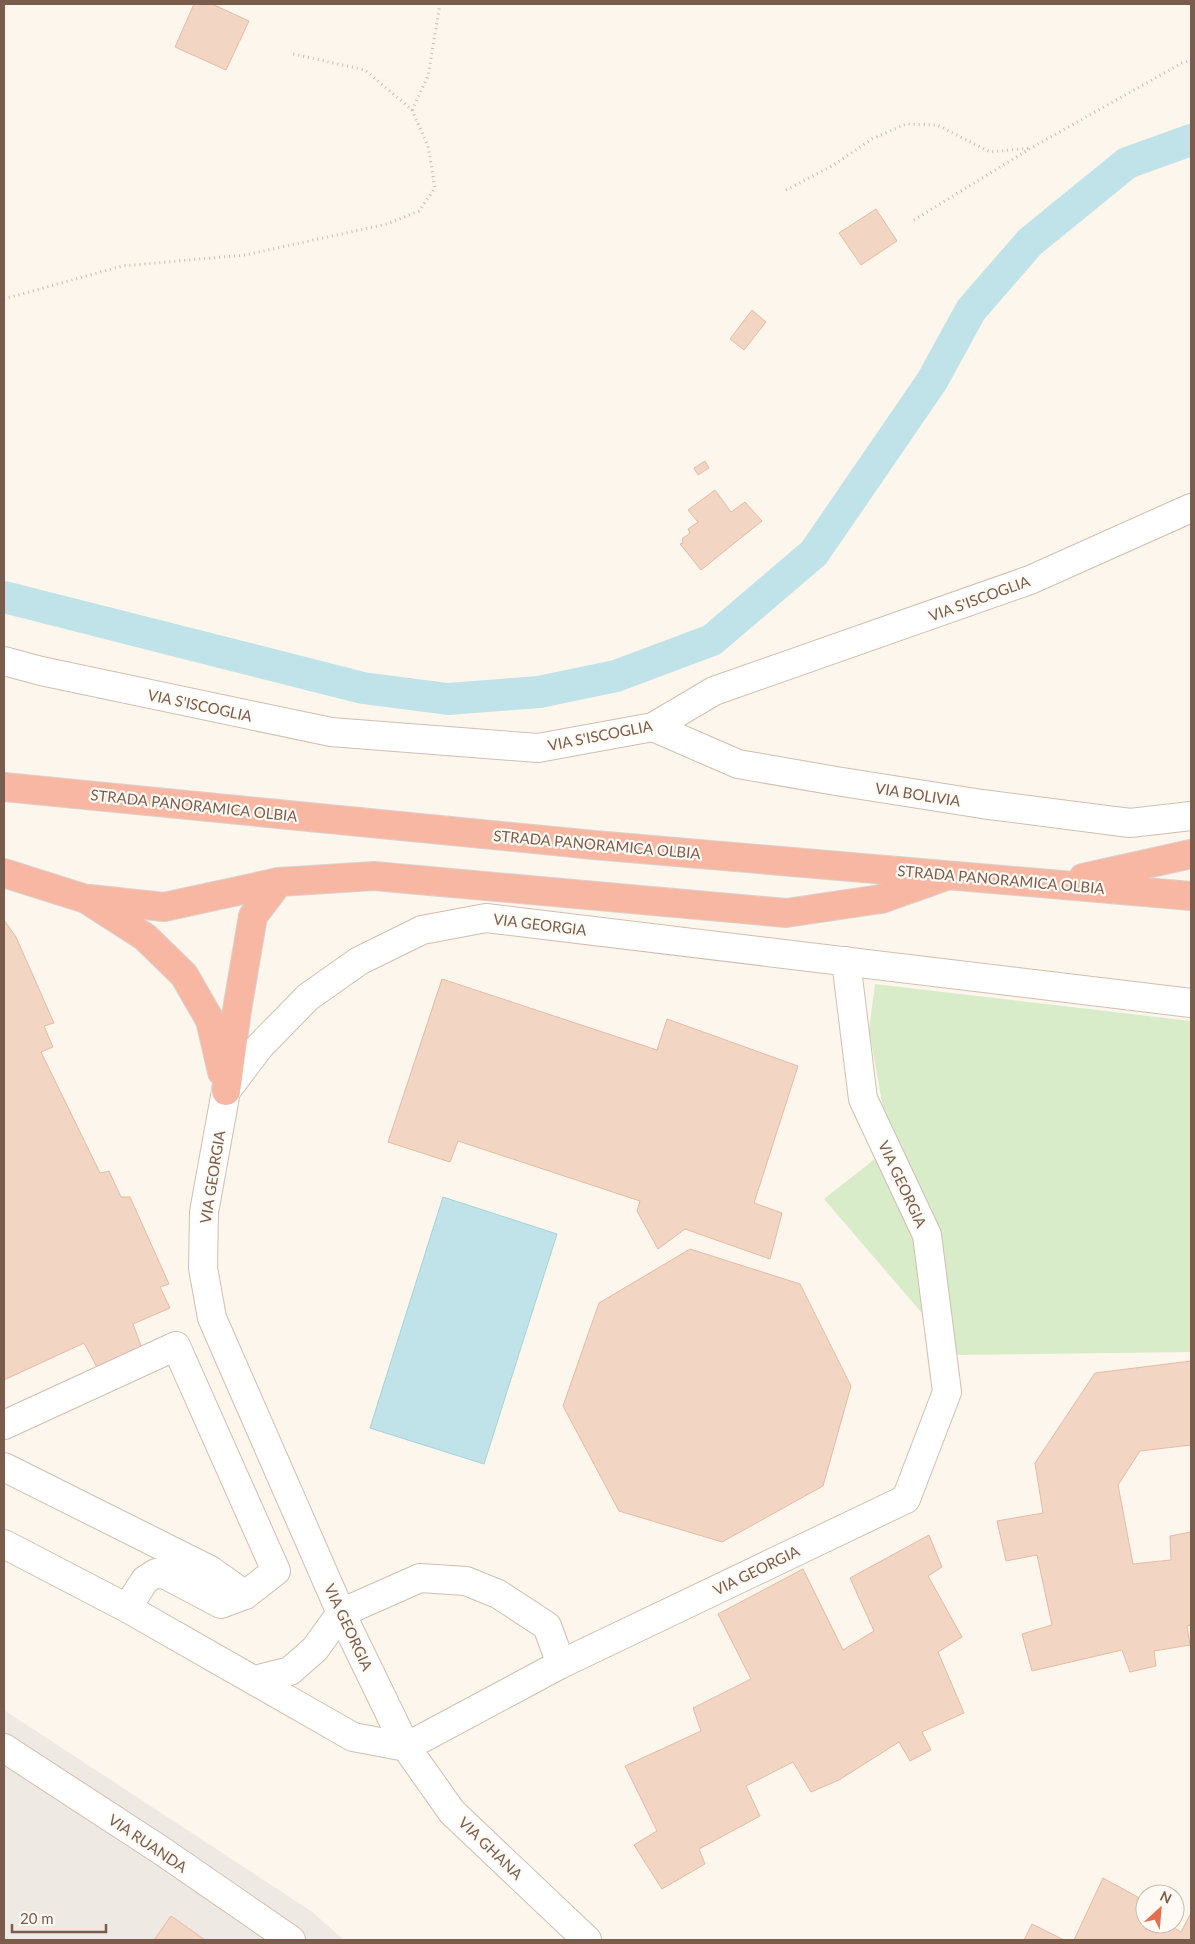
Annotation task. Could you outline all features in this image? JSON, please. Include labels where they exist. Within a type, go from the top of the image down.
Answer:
[{"type":"highway","name":"STRADA PANORAMICA OLBIA","points":[[4,786],[584,844],[1059,883],[1191,896]]},
{"type":"highway","points":[[1059,883],[1191,854]]},
{"type":"highway","points":[[4,874],[86,899],[164,907],[279,882],[374,876],[786,913],[881,899],[951,874]]},
{"type":"highway","points":[[226,1091],[253,916],[279,882]]},
{"type":"highway","points":[[86,899],[145,937],[184,975],[210,1020],[226,1091]]},
{"type":"street","name":"VIA S'ISCOGLIA","points":[[4,662],[331,732],[538,748],[653,727],[714,691],[1030,580],[1191,508]]},
{"type":"street","name":"VIA BOLIVIA","points":[[653,727],[738,764],[846,782],[982,804],[1130,823],[1191,816]]},
{"type":"street","name":"VIA GEORGIA","points":[[846,961],[863,1099],[927,1235],[947,1392],[906,1498],[561,1664],[406,1747],[341,1613],[212,1318],[203,1268],[204,1212],[226,1091],[260,1046],[308,997],[359,960],[422,930],[486,918],[846,961],[1191,1003]]},
{"type":"street","points":[[4,1425],[176,1346],[276,1571],[244,1594],[221,1604],[168,1576],[156,1573],[145,1580],[127,1608]]},
{"type":"street","points":[[4,1467],[210,1570],[244,1594]]},
{"type":"street","points":[[4,1544],[127,1608],[353,1737],[406,1747]]},
{"type":"street","points":[[255,1680],[290,1671],[315,1649],[341,1613],[420,1578],[466,1581],[498,1594],[547,1626],[561,1664]]},
{"type":"street","name":"VIA GHANA","points":[[406,1747],[452,1812],[587,1940]]},
{"type":"street","name":"VIA RUANDA","points":[[4,1748],[162,1851],[291,1940]]},
{"type":"path","points":[[412,110],[428,76],[440,4]]},
{"type":"path","points":[[4,299],[122,266],[245,255],[387,224],[419,211],[435,188],[428,146],[412,110],[364,70],[293,54]]},
{"type":"path","points":[[914,220],[1031,148],[1182,63],[1191,60]]},
{"type":"path","points":[[786,190],[832,166],[872,139],[906,124],[937,125],[990,152],[1031,148]]},
{"type":"shaded area","points":[[4,1710],[311,1911],[344,1940],[4,1940]]},
{"type":"green space","points":[[875,984],[1191,1021],[1191,1352],[958,1355],[824,1199],[890,1147],[869,1030]]},
{"type":"water","points":[[443,1197],[557,1234],[484,1464],[370,1428]]},
{"type":"building","points":[[194,4],[212,4],[249,21],[226,70],[175,47]]},
{"type":"building","points":[[876,209],[897,241],[861,265],[839,233]]},
{"type":"building","points":[[752,310],[766,322],[744,350],[730,339]]},
{"type":"building","points":[[705,461],[709,468],[698,475],[694,468]]},
{"type":"building","points":[[715,490],[731,512],[745,502],[762,521],[701,570],[680,544],[683,543],[682,539],[690,533],[688,529],[698,522],[688,510]]},
{"type":"building","points":[[4,920],[16,937],[54,1023],[44,1026],[53,1047],[41,1052],[100,1173],[109,1171],[121,1197],[130,1197],[169,1284],[160,1287],[170,1308],[133,1324],[141,1346],[98,1369],[84,1343],[4,1380]]},
{"type":"building","points":[[442,979],[657,1050],[667,1019],[798,1066],[754,1203],[782,1213],[770,1259],[685,1229],[658,1249],[637,1211],[640,1201],[458,1141],[450,1162],[388,1142]]},
{"type":"building","points":[[690,1249],[800,1284],[851,1386],[823,1486],[722,1542],[619,1511],[563,1406],[599,1303]]},
{"type":"building","points":[[1191,1361],[1191,1445],[1140,1451],[1118,1485],[1133,1564],[1171,1560],[1170,1536],[1191,1532],[1191,1625],[1187,1626],[1190,1645],[1154,1651],[1156,1666],[1130,1672],[1122,1650],[1032,1671],[1022,1634],[1052,1625],[1037,1555],[1006,1561],[997,1521],[1043,1513],[1035,1463],[1095,1373]]},
{"type":"building","points":[[929,1535],[942,1567],[928,1576],[962,1637],[938,1652],[964,1713],[922,1732],[931,1750],[910,1761],[899,1742],[839,1780],[811,1792],[793,1762],[746,1786],[760,1816],[699,1849],[705,1864],[662,1889],[634,1845],[657,1831],[625,1766],[701,1731],[693,1708],[751,1679],[718,1614],[803,1569],[843,1650],[874,1631],[850,1578]]},
{"type":"building","points":[[1103,1878],[1135,1896],[1135,1934],[1185,1934],[1185,1924],[1191,1913],[1191,1940],[1074,1940]]},
{"type":"building","points":[[171,1916],[205,1940],[154,1940]]},
{"type":"building","points":[[1032,1924],[1064,1940],[1024,1940]]},
{"type":"waterway","points":[[4,597],[363,688],[448,699],[539,692],[616,676],[712,640],[814,553],[932,381],[971,310],[1030,242],[1127,163],[1191,140]]}]
